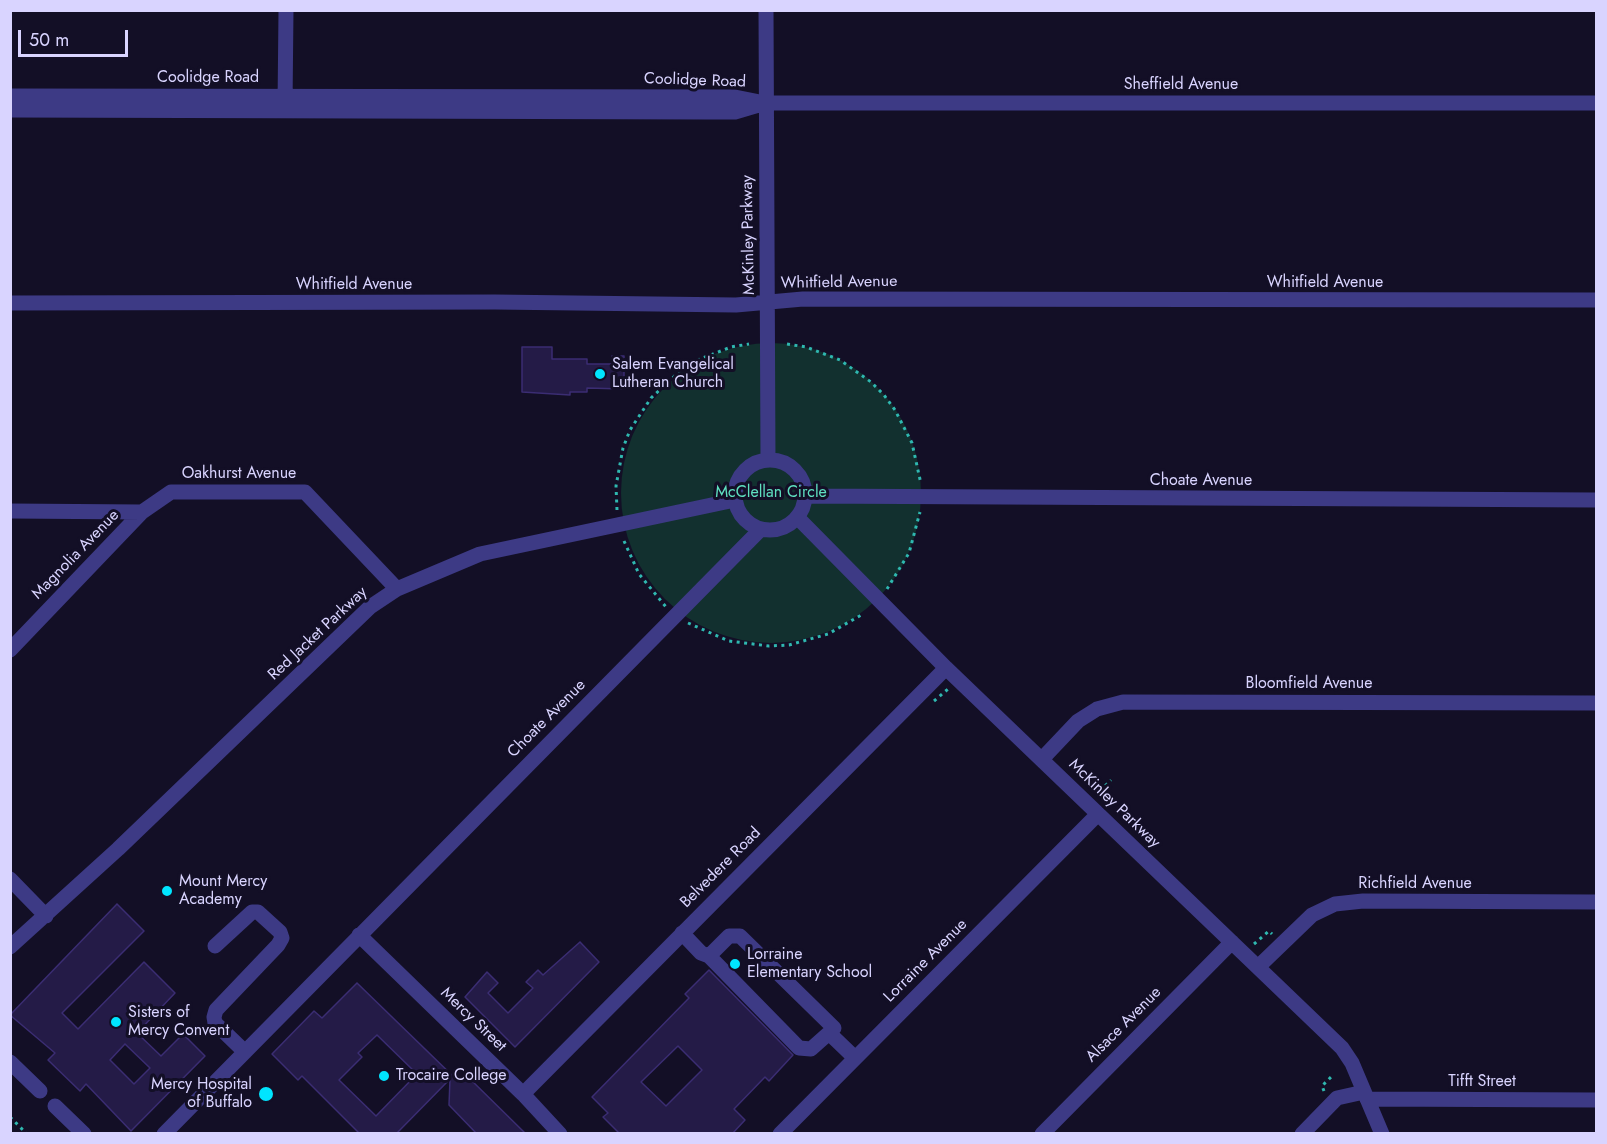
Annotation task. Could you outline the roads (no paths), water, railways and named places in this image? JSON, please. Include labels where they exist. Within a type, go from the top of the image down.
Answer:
[{"type":"street","points":[[285,104],[286,10]]},
{"type":"street","name":"McKinley Parkway","points":[[766,10],[768,459]]},
{"type":"street","name":"Coolidge Road","points":[[10,96],[96,103],[510,104],[735,112],[765,103]]},
{"type":"street","name":"Coolidge Road","points":[[10,110],[96,103]]},
{"type":"street","name":"Sheffield Avenue","points":[[765,103],[1596,103]]},
{"type":"street","name":"Whitfield Avenue","points":[[10,303],[495,302],[736,306],[803,299],[1596,300]]},
{"type":"street","points":[[768,459],[781,461],[795,470],[802,480],[805,496],[797,517],[784,527],[761,529],[745,520],[735,500],[735,487],[742,473],[756,462],[768,459]]},
{"type":"street","name":"Oakhurst Avenue","points":[[142,512],[171,492],[305,492],[397,589]]},
{"type":"street","name":"Choate Avenue","points":[[805,496],[1596,500]]},
{"type":"street","name":"Red Jacket Parkway","points":[[10,947],[46,916],[370,607],[397,589],[480,554],[735,500]]},
{"type":"street","points":[[10,511],[142,512]]},
{"type":"street","name":"Magnolia Avenue","points":[[10,650],[142,512]]},
{"type":"street","name":"McKinley Parkway","points":[[797,517],[946,668],[1342,1048],[1382,1134]]},
{"type":"street","name":"Choate Avenue","points":[[164,1134],[761,529]]},
{"type":"street","name":"Belvedere Road","points":[[523,1094],[946,668]]},
{"type":"street","name":"Bloomfield Avenue","points":[[1042,759],[1078,721],[1108,705],[1123,702],[1596,703]]},
{"type":"street","name":"Lorraine Avenue","points":[[780,1134],[1098,814]]},
{"type":"street","points":[[10,879],[46,916]]},
{"type":"street","name":"Richfield Avenue","points":[[1258,967],[1312,915],[1335,904],[1596,902]]},
{"type":"street","points":[[215,946],[252,912],[258,912],[280,932],[282,938],[216,1010],[215,1023],[245,1052]]},
{"type":"street","points":[[682,933],[701,953],[709,956],[799,1048],[811,1049],[834,1028],[740,936],[729,936],[709,956]]},
{"type":"street","name":"Mercy Street","points":[[359,935],[523,1094],[560,1134]]},
{"type":"street","name":"Alsace Avenue","points":[[1042,1134],[1233,942]]},
{"type":"street","points":[[828,1033],[855,1058]]},
{"type":"street","points":[[10,1062],[40,1091]]},
{"type":"street","name":"Tifft Street","points":[[1302,1134],[1337,1098],[1365,1095],[1596,1100]]},
{"type":"street","points":[[55,1106],[84,1134]]},
{"type":"place","name":"Salem Evangelical Lutheran Church","points":[[600,374]]},
{"type":"place","name":"Mount Mercy Academy","points":[[167,891]]},
{"type":"place","name":"Lorraine Elementary School","points":[[735,964]]},
{"type":"place","name":"Sisters of Mercy Convent","points":[[116,1022]]},
{"type":"place","name":"Trocaire College","points":[[384,1076]]},
{"type":"place","name":"Mercy Hospital of Buffalo","points":[[266,1094]]},
{"type":"park label","name":"McClellan Circle","points":[[771,493]]}]
